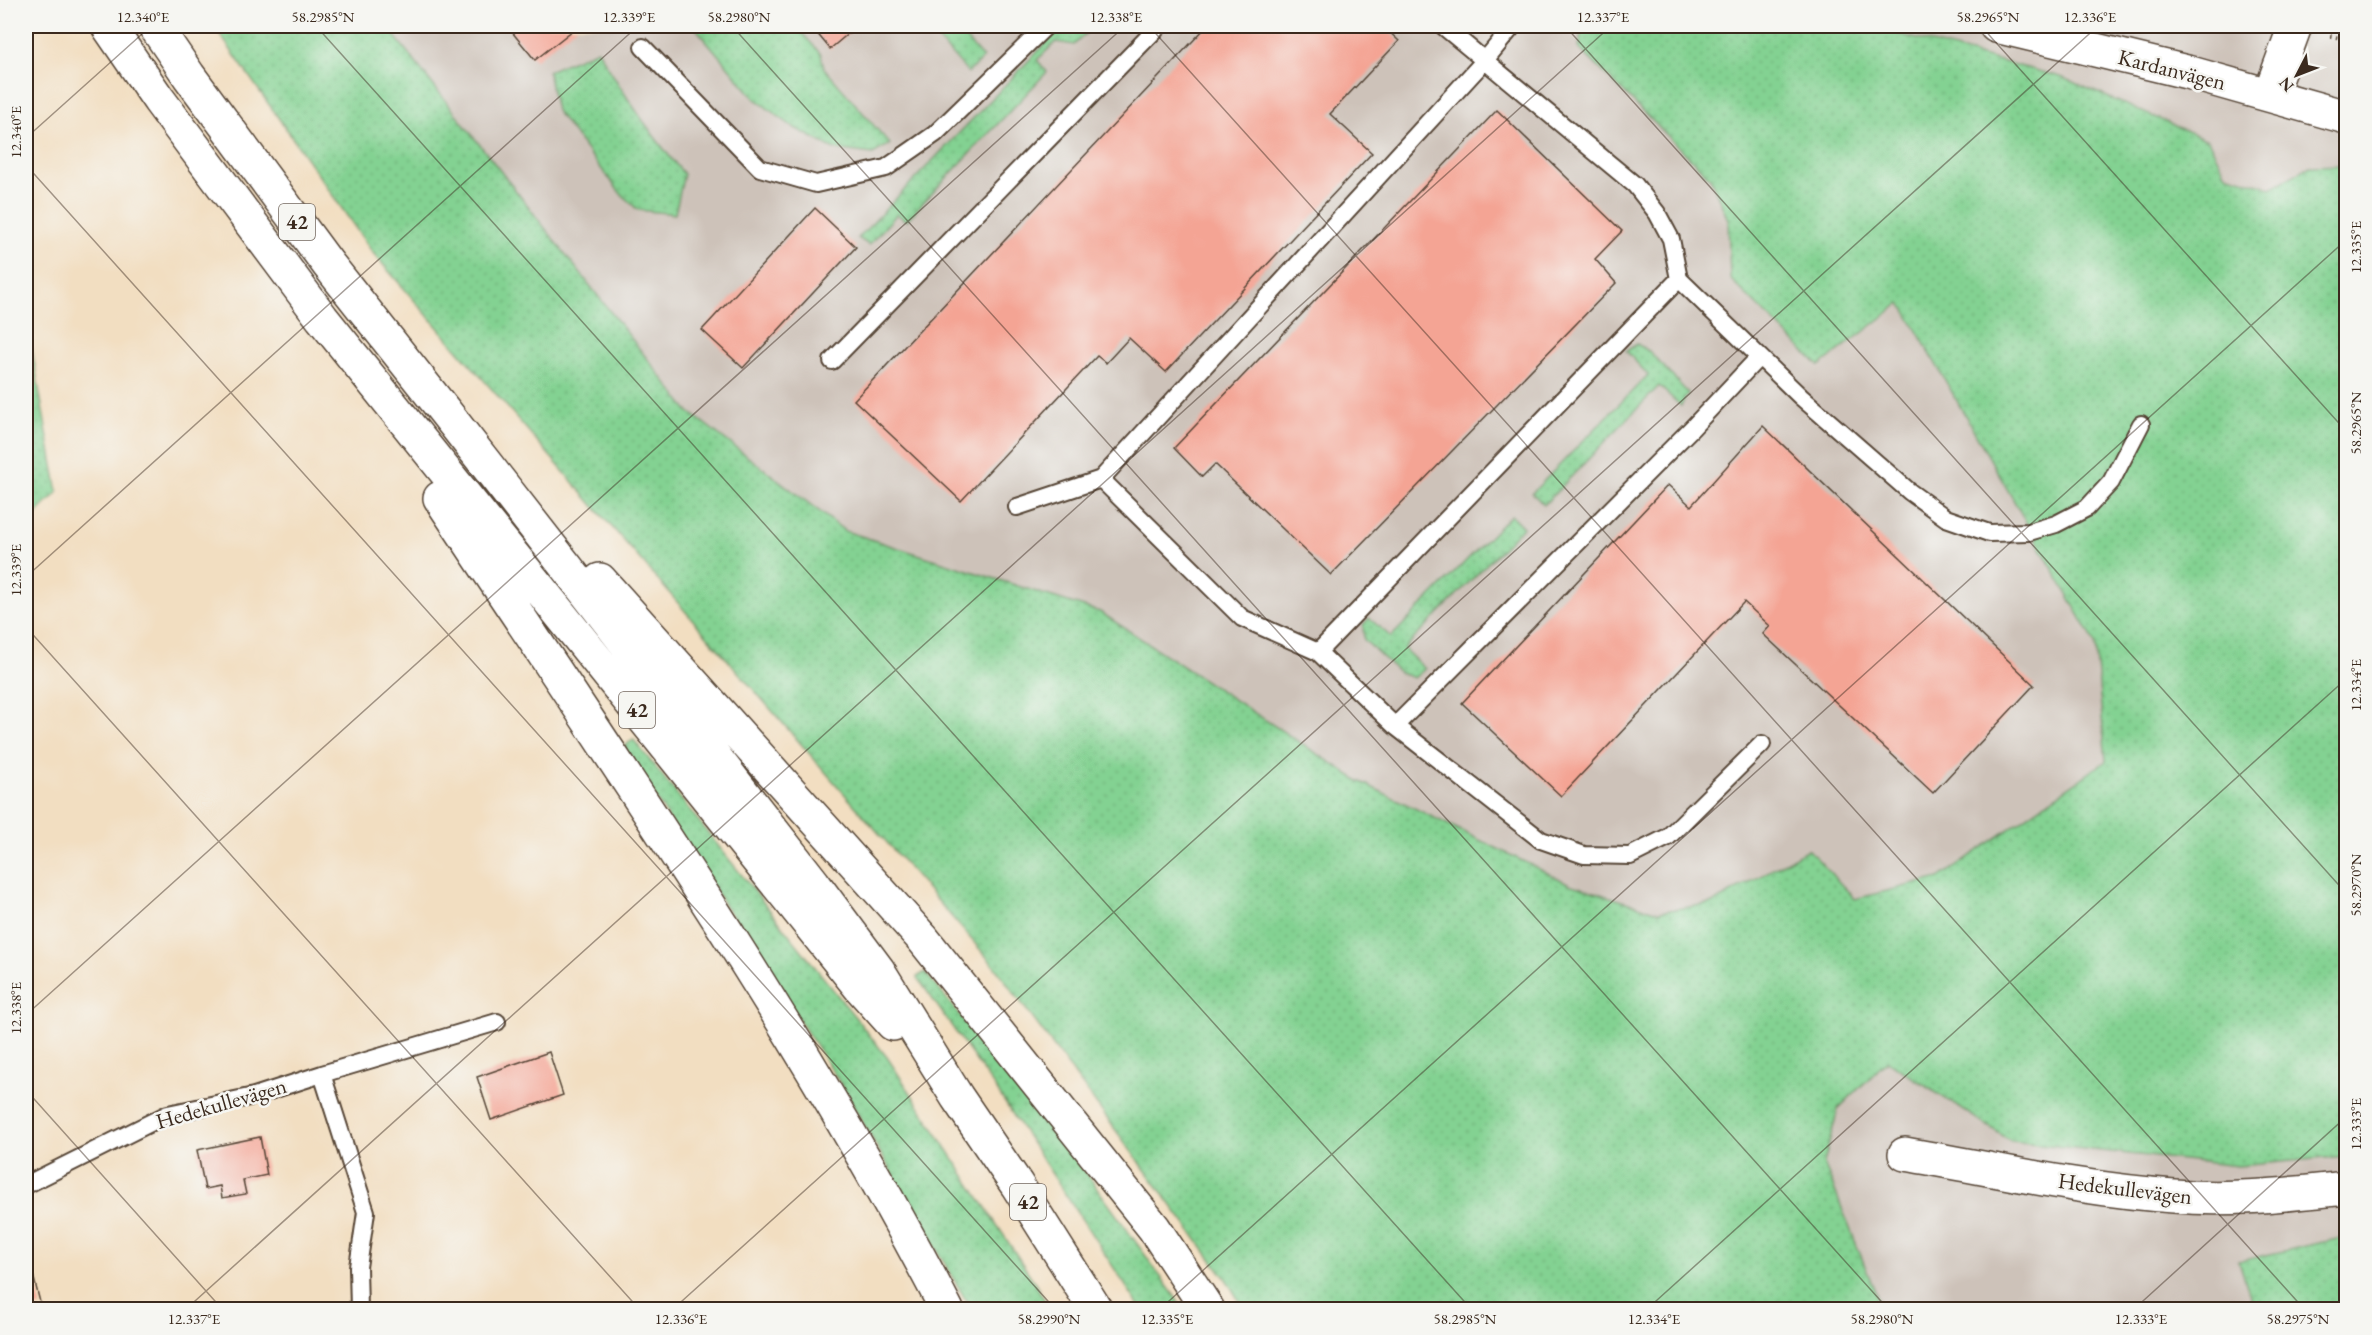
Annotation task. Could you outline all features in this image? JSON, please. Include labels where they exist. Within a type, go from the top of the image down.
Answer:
[{"type":"main road","name":"42","points":[[108,26],[159,100],[322,318],[859,986],[957,1097]]},
{"type":"main road","name":"42","points":[[155,26],[189,76],[328,264],[814,884],[878,970],[957,1097],[1017,1185],[1096,1310]]},
{"type":"main road","name":"Kardanvägen","points":[[1996,26],[2270,94],[2346,117]]},
{"type":"main road","points":[[2270,94],[2295,26]]},
{"type":"main road","points":[[322,318],[732,938],[826,1091],[915,1248],[947,1310]]},
{"type":"main road","points":[[446,412],[697,685],[922,939],[1154,1228],[1208,1310]]},
{"type":"main road","name":"Hedekullevägen","points":[[1905,1154],[2091,1186],[2174,1197],[2248,1198],[2346,1188]]},
{"type":"lane","points":[[643,47],[760,168],[816,184],[886,168],[935,134],[1046,26]]},
{"type":"lane","points":[[832,362],[1159,26]]},
{"type":"lane","points":[[1443,26],[1486,59],[1635,185],[1657,213],[1671,239],[1679,279],[1759,357],[1910,492],[1946,518],[1989,533],[2029,532],[2056,524],[2087,508],[2111,482],[2142,424]]},
{"type":"lane","points":[[1017,507],[1101,479],[1486,59],[1513,26]]},
{"type":"lane","points":[[1318,652],[1679,279]]},
{"type":"lane","points":[[1395,726],[1694,427],[1759,357]]},
{"type":"lane","points":[[1101,479],[1242,618],[1318,652],[1395,726],[1541,840],[1584,855],[1630,856],[1668,837],[1762,744]]},
{"type":"lane","name":"Hedekullevägen","points":[[26,1185],[168,1114],[254,1096],[497,1022]]},
{"type":"lane","points":[[322,1074],[366,1212],[358,1267],[359,1310]]},
{"type":"shaded area","points":[[387,26],[2346,26],[2346,1309],[1882,1309],[1824,1163],[1572,885],[1358,781],[1100,612],[845,531],[688,411]]},
{"type":"green space","points":[[214,26],[387,26],[688,411],[845,531],[1100,612],[1359,781],[1572,885],[1658,912],[1713,903],[1808,849],[1855,899],[1939,878],[2106,761],[2095,643],[1901,303],[1819,366],[1730,279],[1728,220],[1710,178],[1579,48],[1582,26],[1868,26],[2061,77],[2208,140],[2226,174],[2271,188],[2310,166],[2346,165],[2346,1156],[2238,1166],[2011,1141],[1887,1061],[1838,1109],[1824,1163],[1882,1309],[1244,1309],[1226,1279],[991,962],[373,253]]},
{"type":"green space","points":[[694,26],[731,26],[734,28],[737,26],[796,26],[821,54],[824,68],[890,144],[873,154],[834,149],[793,127],[755,99]]},
{"type":"green space","points":[[926,26],[954,26],[983,58],[968,73]]},
{"type":"green space","points":[[1062,26],[1093,26],[1074,45],[1056,42],[1037,60],[1047,72],[906,221],[897,214],[869,245],[858,238]]},
{"type":"green space","points":[[598,50],[638,114],[684,174],[675,214],[638,210],[621,194],[556,111],[548,71]]},
{"type":"green space","points":[[26,319],[58,492],[26,524]]},
{"type":"green space","points":[[1637,344],[1649,351],[1688,393],[1681,406],[1659,386],[1544,505],[1532,493],[1648,375],[1626,351]]},
{"type":"green space","points":[[1511,515],[1523,527],[1404,649],[1425,669],[1414,678],[1400,673],[1364,640],[1363,625],[1369,618],[1391,637]]},
{"type":"green space","points":[[633,739],[887,1057],[1050,1309],[971,1309],[838,1080],[623,748]]},
{"type":"green space","points":[[925,972],[1082,1167],[1184,1309],[1141,1309],[998,1092],[917,977]]},
{"type":"green space","points":[[2346,1237],[2346,1309],[2254,1309],[2239,1261]]},
{"type":"building","points":[[507,26],[578,26],[535,60]]},
{"type":"building","points":[[811,26],[857,26],[830,49]]},
{"type":"building","points":[[1207,26],[1383,26],[1399,41],[1330,114],[1372,153],[1166,372],[1129,338],[1106,363],[1097,356],[961,501],[854,400]]},
{"type":"building","points":[[1497,110],[1622,231],[1595,259],[1616,283],[1331,575],[1215,464],[1202,477],[1174,448]]},
{"type":"building","points":[[815,208],[856,247],[743,368],[702,330]]},
{"type":"building","points":[[1763,426],[2034,685],[1933,793],[1763,634],[1770,626],[1744,602],[1561,796],[1462,703],[1668,485],[1691,506]]},
{"type":"building","points":[[549,1052],[563,1095],[491,1120],[477,1077]]},
{"type":"building","points":[[260,1137],[267,1175],[243,1180],[246,1194],[222,1198],[220,1186],[205,1189],[197,1150]]},
{"type":"building","points":[[26,1259],[29,1259],[41,1306],[26,1310]]}]
